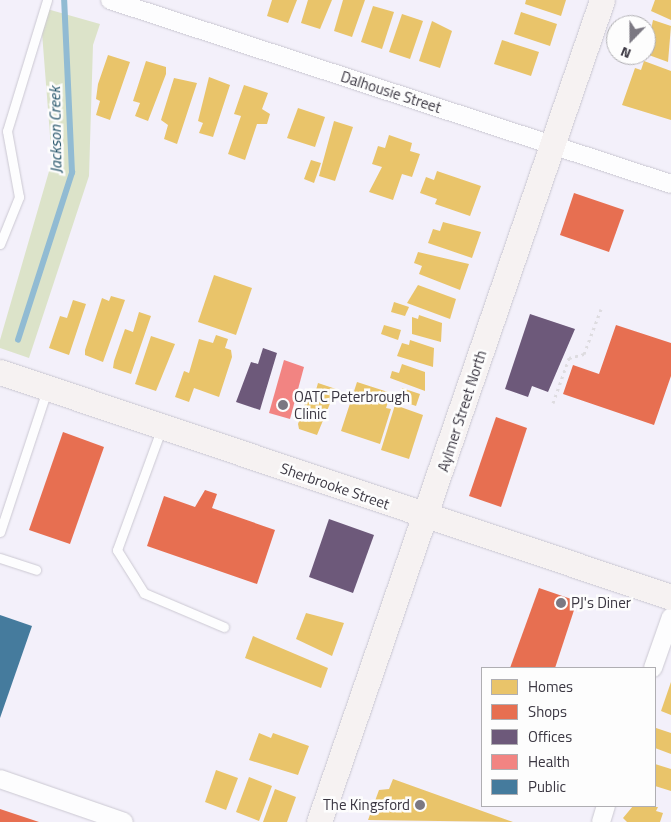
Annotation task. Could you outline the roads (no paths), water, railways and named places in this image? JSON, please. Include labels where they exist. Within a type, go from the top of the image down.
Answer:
[{"type":"street","name":"Dalhousie Street","points":[[110,0],[671,184]]},
{"type":"street","name":"Aylmer Street North","points":[[319,822],[427,517],[550,144],[602,0]]},
{"type":"street","name":"Sherbrooke Street","points":[[0,372],[427,517],[671,597]]},
{"type":"street","points":[[654,667],[671,617]]},
{"type":"street","points":[[0,779],[80,815],[124,822]]},
{"type":"street","points":[[600,822],[606,807]]},
{"type":"lane","points":[[0,244],[19,197],[7,131],[46,0]]},
{"type":"lane","points":[[0,532],[48,389]]},
{"type":"lane","points":[[162,427],[116,550],[144,593],[224,627]]},
{"type":"lane","points":[[0,558],[36,570]]},
{"type":"waterway","name":"Jackson Creek","points":[[18,340],[72,173],[64,0]]},
{"type":"place","name":"OATC Peterbrough Clinic","points":[[283,405]]},
{"type":"place","name":"PJ's Diner","points":[[561,603]]},
{"type":"place","name":"The Kingsford","points":[[420,805]]}]
